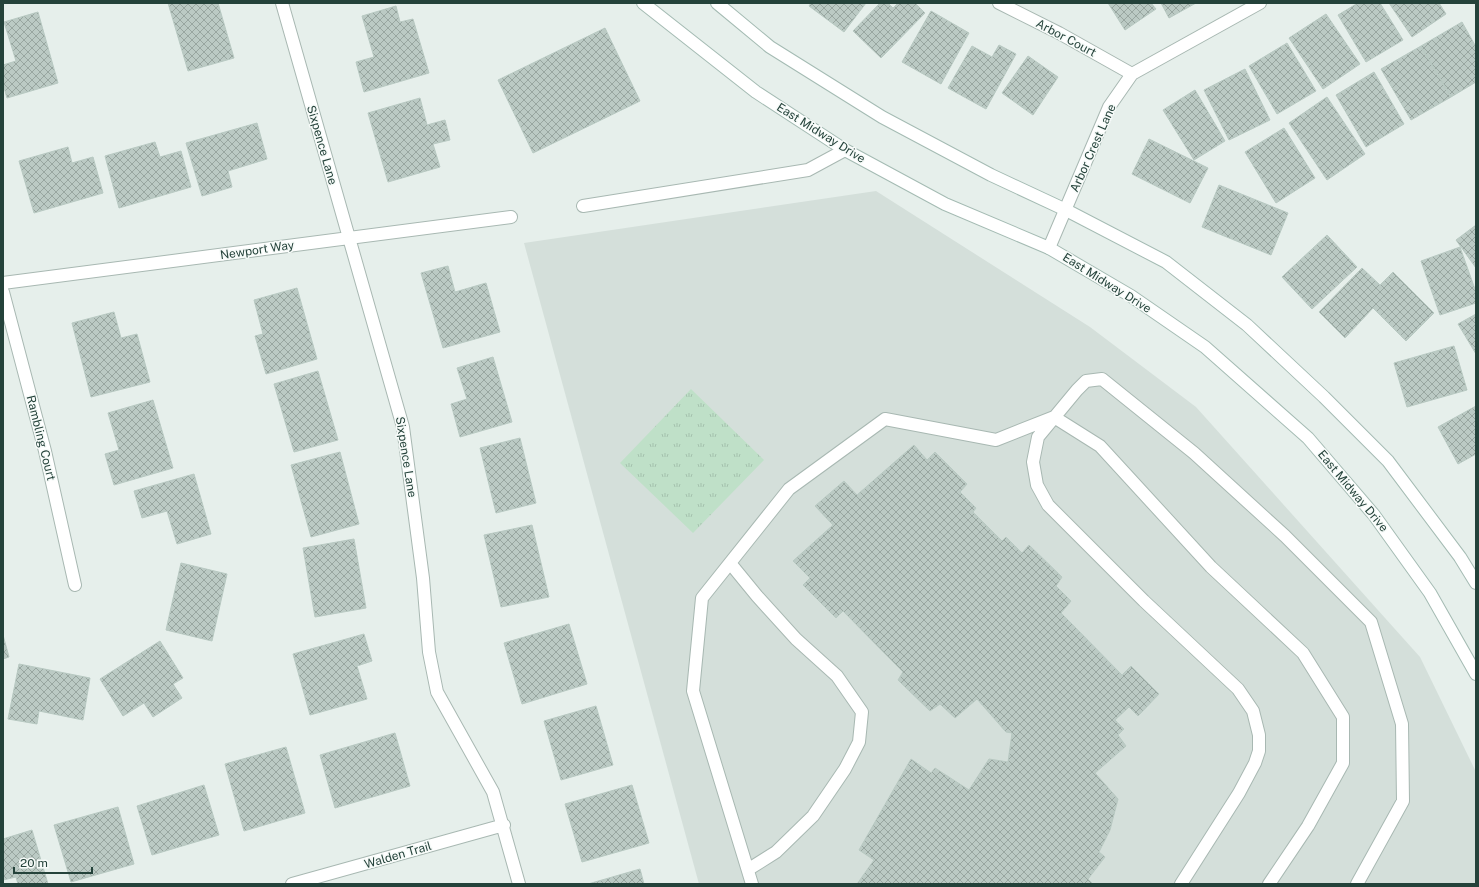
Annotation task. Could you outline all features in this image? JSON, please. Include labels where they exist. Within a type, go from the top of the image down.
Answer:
[{"type":"street","name":"Sixpence Lane","points":[[282,3],[404,427],[423,578],[429,652],[437,692],[493,792],[504,825],[519,884]]},
{"type":"street","name":"East Midway Drive","points":[[643,3],[756,92],[845,150],[944,204],[1049,248],[1130,296],[1205,347],[1308,438],[1374,514],[1430,593],[1476,674]]},
{"type":"street","points":[[717,3],[770,47],[882,117],[991,174],[1066,210],[1166,262],[1247,325],[1324,397],[1388,462],[1460,557],[1476,583]]},
{"type":"street","name":"Arbor Court","points":[[999,3],[1059,33],[1132,74]]},
{"type":"street","name":"Arbor Crest Lane","points":[[1049,248],[1110,108],[1132,74],[1260,3]]},
{"type":"street","points":[[583,206],[808,170],[845,150]]},
{"type":"street","name":"Newport Way","points":[[3,283],[511,217]]},
{"type":"street","name":"Rambling Court","points":[[3,292],[45,452],[75,585]]},
{"type":"street","points":[[1181,884],[1239,793],[1255,763],[1259,751],[1259,734],[1253,711],[1238,689],[1144,601],[1048,505],[1037,485],[1033,462],[1038,437],[1076,390],[1086,381],[1102,379],[1194,453],[1285,536],[1371,622],[1402,724],[1403,801],[1357,884]]},
{"type":"street","points":[[752,884],[749,869],[693,691],[702,598],[789,489],[885,419],[996,440],[1054,417]]},
{"type":"street","points":[[1054,417],[1100,446],[1211,567],[1303,653],[1343,717],[1343,763],[1308,826],[1269,884]]},
{"type":"street","points":[[730,563],[757,596],[796,639],[837,676],[862,712],[859,742],[845,769],[813,816],[776,852],[749,869]]},
{"type":"street","name":"Walden Trail","points":[[292,884],[504,825]]},
{"type":"shaded area","points":[[876,191],[1090,327],[1196,407],[1420,657],[1476,772],[1476,884],[699,884],[524,243]]},
{"type":"green space","points":[[691,389],[764,460],[693,533],[620,463]]},
{"type":"building","points":[[168,3],[218,3],[234,58],[188,71]]},
{"type":"building","points":[[811,3],[866,3],[844,32],[809,6]]},
{"type":"building","points":[[880,3],[888,3],[893,8],[898,3],[915,3],[925,13],[881,58],[853,31]]},
{"type":"building","points":[[1108,3],[1151,3],[1156,9],[1125,30]]},
{"type":"building","points":[[1161,3],[1196,3],[1169,18]]},
{"type":"building","points":[[1358,3],[1380,3],[1403,40],[1366,62],[1338,15]]},
{"type":"building","points":[[1389,3],[1439,3],[1446,14],[1412,37]]},
{"type":"building","points":[[396,6],[400,22],[413,19],[429,73],[364,92],[356,62],[374,57],[362,16]]},
{"type":"building","points":[[931,11],[969,33],[941,84],[902,62]]},
{"type":"building","points":[[38,12],[58,83],[7,98],[3,84],[3,65],[16,61],[4,22]]},
{"type":"building","points":[[1326,14],[1360,64],[1323,89],[1289,38]]},
{"type":"building","points":[[1462,22],[1476,47],[1476,82],[1451,97],[1421,46]]},
{"type":"building","points":[[605,28],[640,101],[533,153],[498,80]]},
{"type":"building","points":[[1287,43],[1316,91],[1277,114],[1249,66]]},
{"type":"building","points":[[999,45],[1016,54],[986,109],[948,88],[972,46],[992,57]]},
{"type":"building","points":[[1421,46],[1451,97],[1411,120],[1381,69]]},
{"type":"building","points":[[1028,56],[1058,77],[1033,115],[1002,93]]},
{"type":"building","points":[[1245,69],[1270,120],[1229,140],[1204,90]]},
{"type":"building","points":[[1374,72],[1404,124],[1366,147],[1336,95]]},
{"type":"building","points":[[1195,90],[1225,141],[1194,160],[1163,110]]},
{"type":"building","points":[[1327,97],[1365,154],[1327,180],[1289,123]]},
{"type":"building","points":[[420,98],[427,125],[445,120],[450,140],[433,144],[440,167],[388,182],[368,113]]},
{"type":"building","points":[[257,123],[267,159],[228,171],[232,187],[202,196],[186,143]]},
{"type":"building","points":[[1284,128],[1315,178],[1276,203],[1245,152]]},
{"type":"building","points":[[1149,139],[1208,168],[1190,203],[1132,174]]},
{"type":"building","points":[[155,142],[160,157],[181,151],[191,187],[119,208],[105,156]]},
{"type":"building","points":[[68,147],[72,163],[93,157],[103,193],[34,213],[19,161]]},
{"type":"building","points":[[1219,185],[1288,213],[1271,255],[1202,227]]},
{"type":"building","points":[[1476,225],[1476,268],[1456,240]]},
{"type":"building","points":[[1327,235],[1357,267],[1312,309],[1282,277]]},
{"type":"building","points":[[1460,247],[1476,292],[1476,303],[1440,315],[1421,261]]},
{"type":"building","points":[[448,266],[455,292],[486,283],[500,332],[443,348],[421,273]]},
{"type":"building","points":[[1362,268],[1380,285],[1393,272],[1434,313],[1406,341],[1373,308],[1345,338],[1319,312]]},
{"type":"building","points":[[297,288],[317,359],[266,374],[255,336],[263,334],[254,300]]},
{"type":"building","points":[[114,312],[121,338],[137,334],[150,382],[91,397],[72,323]]},
{"type":"building","points":[[1476,314],[1476,354],[1458,324]]},
{"type":"building","points":[[1454,346],[1467,390],[1407,407],[1394,363]]},
{"type":"building","points":[[493,357],[512,422],[460,437],[451,404],[467,399],[457,368]]},
{"type":"building","points":[[318,371],[338,440],[294,452],[274,384]]},
{"type":"building","points":[[153,400],[173,468],[114,485],[105,454],[119,450],[108,413]]},
{"type":"building","points":[[1476,406],[1476,454],[1458,464],[1438,427]]},
{"type":"building","points":[[520,438],[536,503],[496,513],[480,448]]},
{"type":"building","points":[[914,445],[927,460],[935,452],[967,484],[960,492],[976,508],[973,512],[1002,541],[1006,537],[1022,553],[1029,545],[1062,577],[1056,586],[1071,601],[1061,613],[1122,675],[1131,666],[1159,694],[1138,716],[1129,707],[1115,720],[1124,729],[1118,735],[1126,746],[1095,773],[1118,799],[1110,830],[1099,852],[1105,857],[1088,879],[1093,884],[857,884],[874,860],[859,850],[911,759],[931,773],[935,768],[969,790],[989,759],[1008,762],[1012,733],[1006,732],[977,699],[955,718],[940,704],[930,711],[898,680],[903,672],[843,611],[836,618],[803,585],[810,578],[793,561],[833,525],[815,506],[844,481],[857,495]]},
{"type":"building","points":[[340,452],[359,524],[311,537],[291,465]]},
{"type":"building","points":[[194,474],[211,534],[177,544],[167,511],[142,518],[134,491]]},
{"type":"building","points":[[532,525],[549,597],[501,607],[484,535]]},
{"type":"building","points":[[354,539],[366,608],[315,617],[303,548]]},
{"type":"building","points":[[181,563],[227,574],[212,641],[166,630]]},
{"type":"building","points":[[569,624],[587,684],[522,704],[504,643]]},
{"type":"building","points":[[364,634],[372,661],[357,666],[367,699],[310,715],[293,654]]},
{"type":"building","points":[[3,635],[9,657],[3,659]]},
{"type":"building","points":[[160,641],[183,678],[173,684],[182,698],[153,717],[144,703],[123,716],[100,679]]},
{"type":"building","points":[[19,664],[90,678],[83,720],[39,711],[37,724],[8,719]]},
{"type":"building","points":[[596,706],[613,765],[561,780],[544,721]]},
{"type":"building","points":[[395,733],[410,786],[335,808],[320,755]]},
{"type":"building","points":[[286,747],[305,813],[244,831],[225,764]]},
{"type":"building","points":[[204,785],[219,835],[152,855],[137,806]]},
{"type":"building","points":[[632,785],[649,843],[582,862],[565,804]]},
{"type":"building","points":[[118,807],[134,864],[71,882],[54,825]]},
{"type":"building","points":[[32,830],[48,884],[18,884],[16,877],[3,880],[3,839]]},
{"type":"building","points":[[640,869],[644,884],[588,884]]}]
